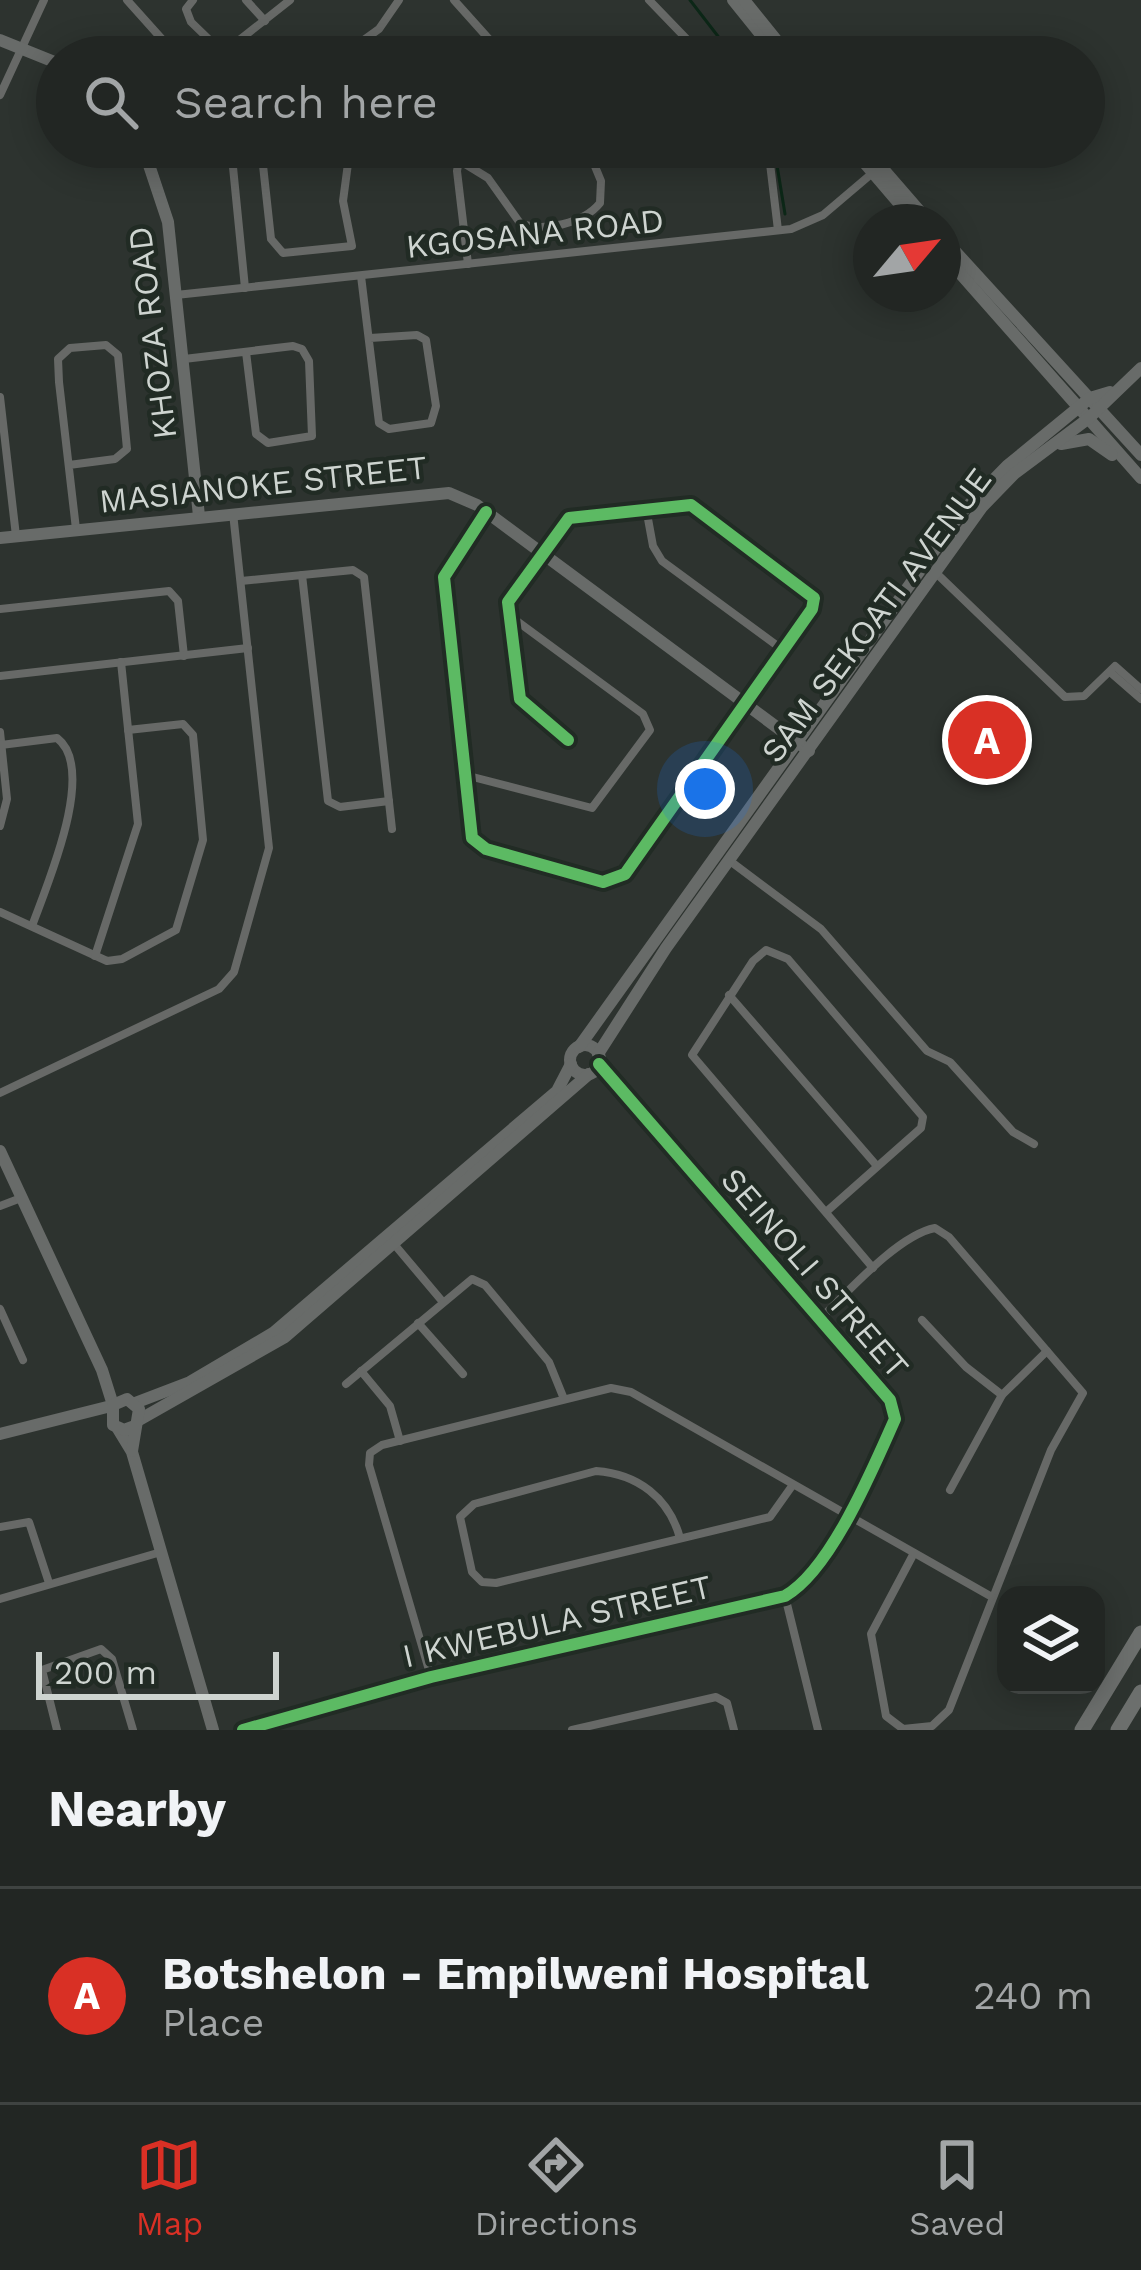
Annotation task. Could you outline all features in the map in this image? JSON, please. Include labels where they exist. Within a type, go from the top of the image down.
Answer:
[{"type":"highway","points":[[1082,1730],[1141,1633]]},
{"type":"highway","points":[[1118,1730],[1141,1692]]},
{"type":"street","points":[[128,0],[160,36]]},
{"type":"street","points":[[193,0],[186,9],[188,16],[205,36]]},
{"type":"street","points":[[245,0],[265,21]]},
{"type":"street","points":[[247,36],[290,0]]},
{"type":"street","points":[[369,36],[399,0]]},
{"type":"street","points":[[454,0],[486,36]]},
{"type":"street","points":[[649,0],[684,36]]},
{"type":"street","points":[[733,0],[762,36]]},
{"type":"street","points":[[744,0],[773,36]]},
{"type":"street","points":[[0,95],[41,1]]},
{"type":"street","points":[[0,40],[36,54]]},
{"type":"street","name":"KHOZA ROAD","points":[[150,168],[166,212],[200,516]]},
{"type":"street","points":[[233,168],[245,288]]},
{"type":"street","points":[[263,168],[271,239],[283,253],[302,254],[352,246],[343,201],[347,168]]},
{"type":"street","points":[[458,168],[468,264]]},
{"type":"street","points":[[470,168],[488,178],[520,223],[541,227],[586,216],[600,203],[601,181],[596,168]]},
{"type":"street","points":[[771,168],[778,230]]},
{"type":"street","points":[[876,170],[902,204]]},
{"type":"street","points":[[876,170],[911,204]]},
{"type":"street","name":"KGOSANA ROAD","points":[[175,296],[778,230],[814,221],[876,170]]},
{"type":"street","points":[[961,259],[1090,408],[1137,474]]},
{"type":"street","points":[[961,273],[1090,408],[1141,454]]},
{"type":"street","points":[[361,276],[379,423],[389,429],[431,423],[436,406],[427,340],[417,334],[370,338]]},
{"type":"street","points":[[69,465],[116,459],[126,452],[119,366],[112,347],[88,345],[59,355],[64,417],[69,465],[76,530]]},
{"type":"street","points":[[182,359],[293,346],[306,353],[315,419],[311,436],[268,442],[259,438],[246,352]]},
{"type":"street","points":[[1090,408],[1141,368]]},
{"type":"street","points":[[0,398],[4,471],[16,536]]},
{"type":"street","name":"SAM SEKOATI AVENUE","points":[[930,568],[982,507],[1090,408]]},
{"type":"street","name":"SAM SEKOATI AVENUE","points":[[119,1410],[137,1423],[266,1351],[595,1066],[624,1007],[983,489],[1090,408]]},
{"type":"street","points":[[1035,458],[1082,438],[1137,474]]},
{"type":"street","name":"MASIANOKE STREET","points":[[0,538],[436,491],[463,498],[804,747]]},
{"type":"street","points":[[486,512],[443,578],[477,844],[614,883],[812,609],[813,594],[696,507],[573,516],[510,594],[509,615],[520,699],[568,740]]},
{"type":"street","points":[[646,508],[653,546],[662,561],[783,650]]},
{"type":"street","points":[[0,1093],[207,995],[232,977],[269,848],[232,512]]},
{"type":"street","points":[[930,568],[1065,698],[1078,699],[1113,669]]},
{"type":"street","points":[[241,581],[353,570],[364,578],[392,829]]},
{"type":"street","points":[[302,575],[328,801],[340,807],[389,801]]},
{"type":"street","points":[[0,609],[170,591],[178,601],[184,656]]},
{"type":"street","points":[[465,775],[592,808],[650,730],[643,714],[509,615]]},
{"type":"street","points":[[0,676],[248,648]]},
{"type":"street","points":[[95,956],[137,831],[121,662]]},
{"type":"street","points":[[1113,669],[1141,689]]},
{"type":"street","points":[[1113,669],[1141,699]]},
{"type":"street","points":[[0,912],[95,956],[117,961],[173,934],[203,840],[190,728],[178,724],[128,730]]},
{"type":"street","points":[[0,732],[7,803],[0,826]]},
{"type":"street","points":[[2,745],[57,738],[67,755],[70,815],[32,926]]},
{"type":"street","name":"SAM SEKOATI AVENUE","points":[[571,1064],[579,1047],[804,747]]},
{"type":"street","points":[[728,860],[806,916],[927,1051],[950,1062],[1013,1132],[1034,1144]]},
{"type":"street","points":[[826,1212],[924,1121],[788,959],[772,950],[757,956],[729,994],[695,1042],[694,1059],[873,1268]]},
{"type":"street","points":[[729,994],[877,1166]]},
{"type":"street","points":[[0,1434],[90,1412],[119,1410],[190,1382],[273,1333],[556,1091],[571,1064],[578,1073],[595,1066],[592,1047],[579,1047]]},
{"type":"street","name":"SEINOLI STREET","points":[[595,1066],[884,1392],[896,1414],[845,1516]]},
{"type":"street","points":[[0,1151],[119,1410],[213,1730]]},
{"type":"street","points":[[0,1207],[22,1197]]},
{"type":"street","points":[[820,1319],[873,1268],[920,1232],[943,1231],[1080,1387],[1083,1400],[1051,1450],[944,1717],[932,1726],[896,1727],[886,1716],[871,1634],[914,1553]]},
{"type":"street","points":[[394,1244],[442,1301]]},
{"type":"street","points":[[346,1384],[466,1282],[481,1282],[549,1362],[564,1399]]},
{"type":"street","points":[[0,1309],[22,1360]]},
{"type":"street","points":[[922,1320],[966,1367],[1002,1395]]},
{"type":"street","points":[[418,1323],[463,1375]]},
{"type":"street","points":[[950,1490],[1002,1395],[1047,1351]]},
{"type":"street","points":[[361,1371],[391,1406],[400,1441]]},
{"type":"street","points":[[430,1677],[369,1466],[375,1448],[611,1388],[631,1391],[992,1598]]},
{"type":"street","points":[[119,1410],[137,1423],[132,1452]]},
{"type":"street","points":[[680,1538],[664,1501],[611,1472],[474,1504],[460,1516],[472,1572],[488,1583],[770,1517],[792,1486]]},
{"type":"street","points":[[818,1730],[785,1596],[809,1579],[845,1516]]},
{"type":"street","points":[[0,1527],[29,1522],[50,1584]]},
{"type":"street","points":[[0,1599],[161,1552]]},
{"type":"street","name":"I KWEBULA STREET","points":[[243,1730],[430,1677],[785,1596]]},
{"type":"street","points":[[57,1730],[42,1670],[101,1649],[112,1659],[134,1730]]},
{"type":"street","points":[[572,1730],[716,1697],[727,1703],[734,1730]]},
{"type":"waterway","points":[[690,0],[718,36]]},
{"type":"waterway","points":[[777,168],[785,214]]},
{"type":"cycle path","points":[[486,512],[444,577],[472,838],[486,849],[603,882],[625,874],[812,609],[814,598],[691,505],[569,518],[508,602],[520,699],[568,740]]},
{"type":"cycle path","points":[[243,1730],[431,1677],[785,1596],[818,1564],[849,1516],[895,1419],[890,1400],[599,1064]]},
{"type":"place","name":"Botshelon - Empilweni Hospital","points":[[987,740]]}]
